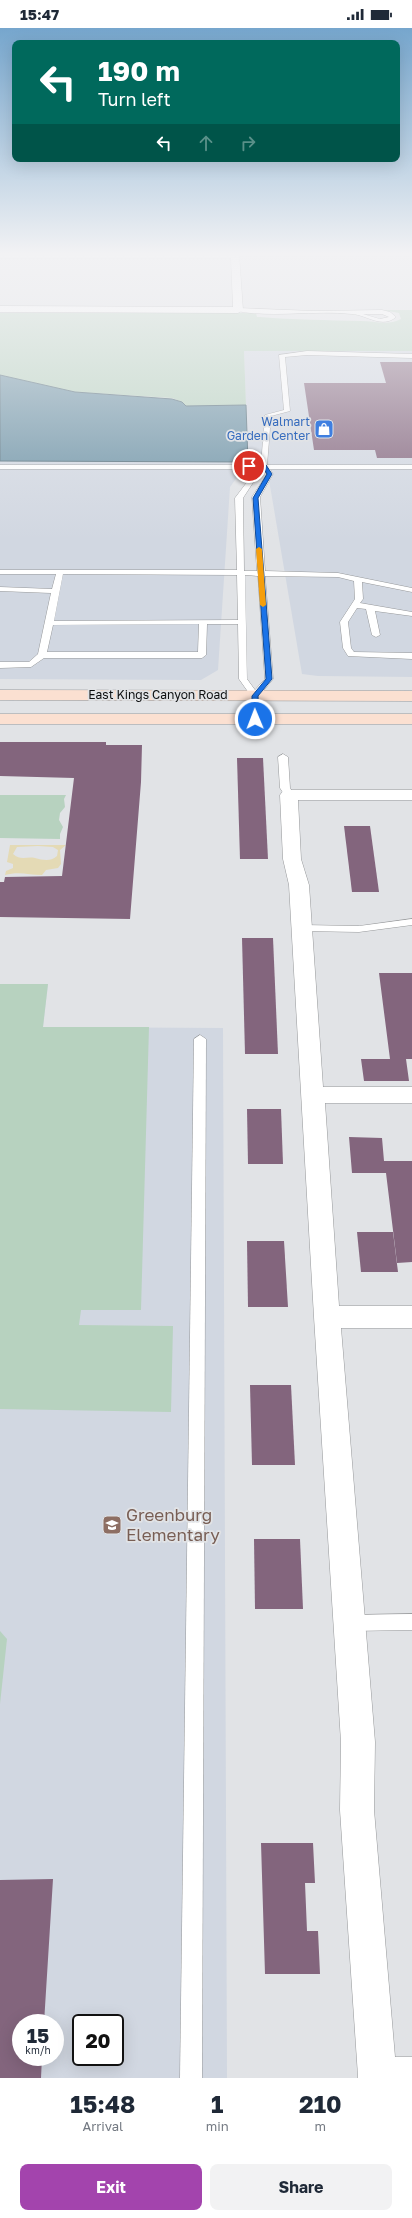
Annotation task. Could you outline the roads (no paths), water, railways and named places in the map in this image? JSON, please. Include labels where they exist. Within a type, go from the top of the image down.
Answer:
[{"type":"main road","name":"East Kings Canyon Road","points":[[0,695],[412,696]]},
{"type":"main road","name":"East Kings Canyon Road","points":[[0,719],[412,719]]},
{"type":"street","points":[[412,795],[289,795],[292,859],[299,885],[327,1317],[358,1742],[357,1810],[377,2076],[412,2076]]},
{"type":"street","points":[[313,1095],[412,1095]]},
{"type":"street","points":[[327,1317],[412,1317]]},
{"type":"lane","points":[[255,696],[269,679],[256,498],[270,474],[264,466],[268,415],[288,410],[281,360],[282,355],[307,353],[412,356]]},
{"type":"lane","points":[[255,719],[255,696],[243,679],[242,573],[239,498],[255,474],[264,466]]},
{"type":"lane","points":[[0,467],[412,467]]},
{"type":"lane","points":[[0,572],[261,573],[338,575],[412,590]]},
{"type":"lane","points":[[0,665],[31,664],[42,655],[60,572]]},
{"type":"lane","points":[[358,579],[359,599],[344,622],[347,648],[351,654],[380,653],[412,656]]},
{"type":"lane","points":[[0,589],[56,590]]},
{"type":"lane","points":[[355,605],[412,614]]},
{"type":"lane","points":[[370,607],[376,635]]},
{"type":"lane","points":[[42,655],[202,655],[204,622]]},
{"type":"lane","points":[[49,623],[243,622]]},
{"type":"lane","points":[[283,757],[285,788],[289,795]]},
{"type":"lane","points":[[302,928],[359,929],[412,922]]},
{"type":"lane","points":[[192,2078],[200,1039]]},
{"type":"lane","points":[[349,1623],[412,1622]]},
{"type":"water","points":[[0,375],[75,392],[172,399],[182,402],[186,406],[246,405],[248,462],[0,461]]},
{"type":"place","name":"Walmart Garden Center","points":[[324,429]]},
{"type":"place","name":"Greenburg Elementary","points":[[112,1525]]}]
